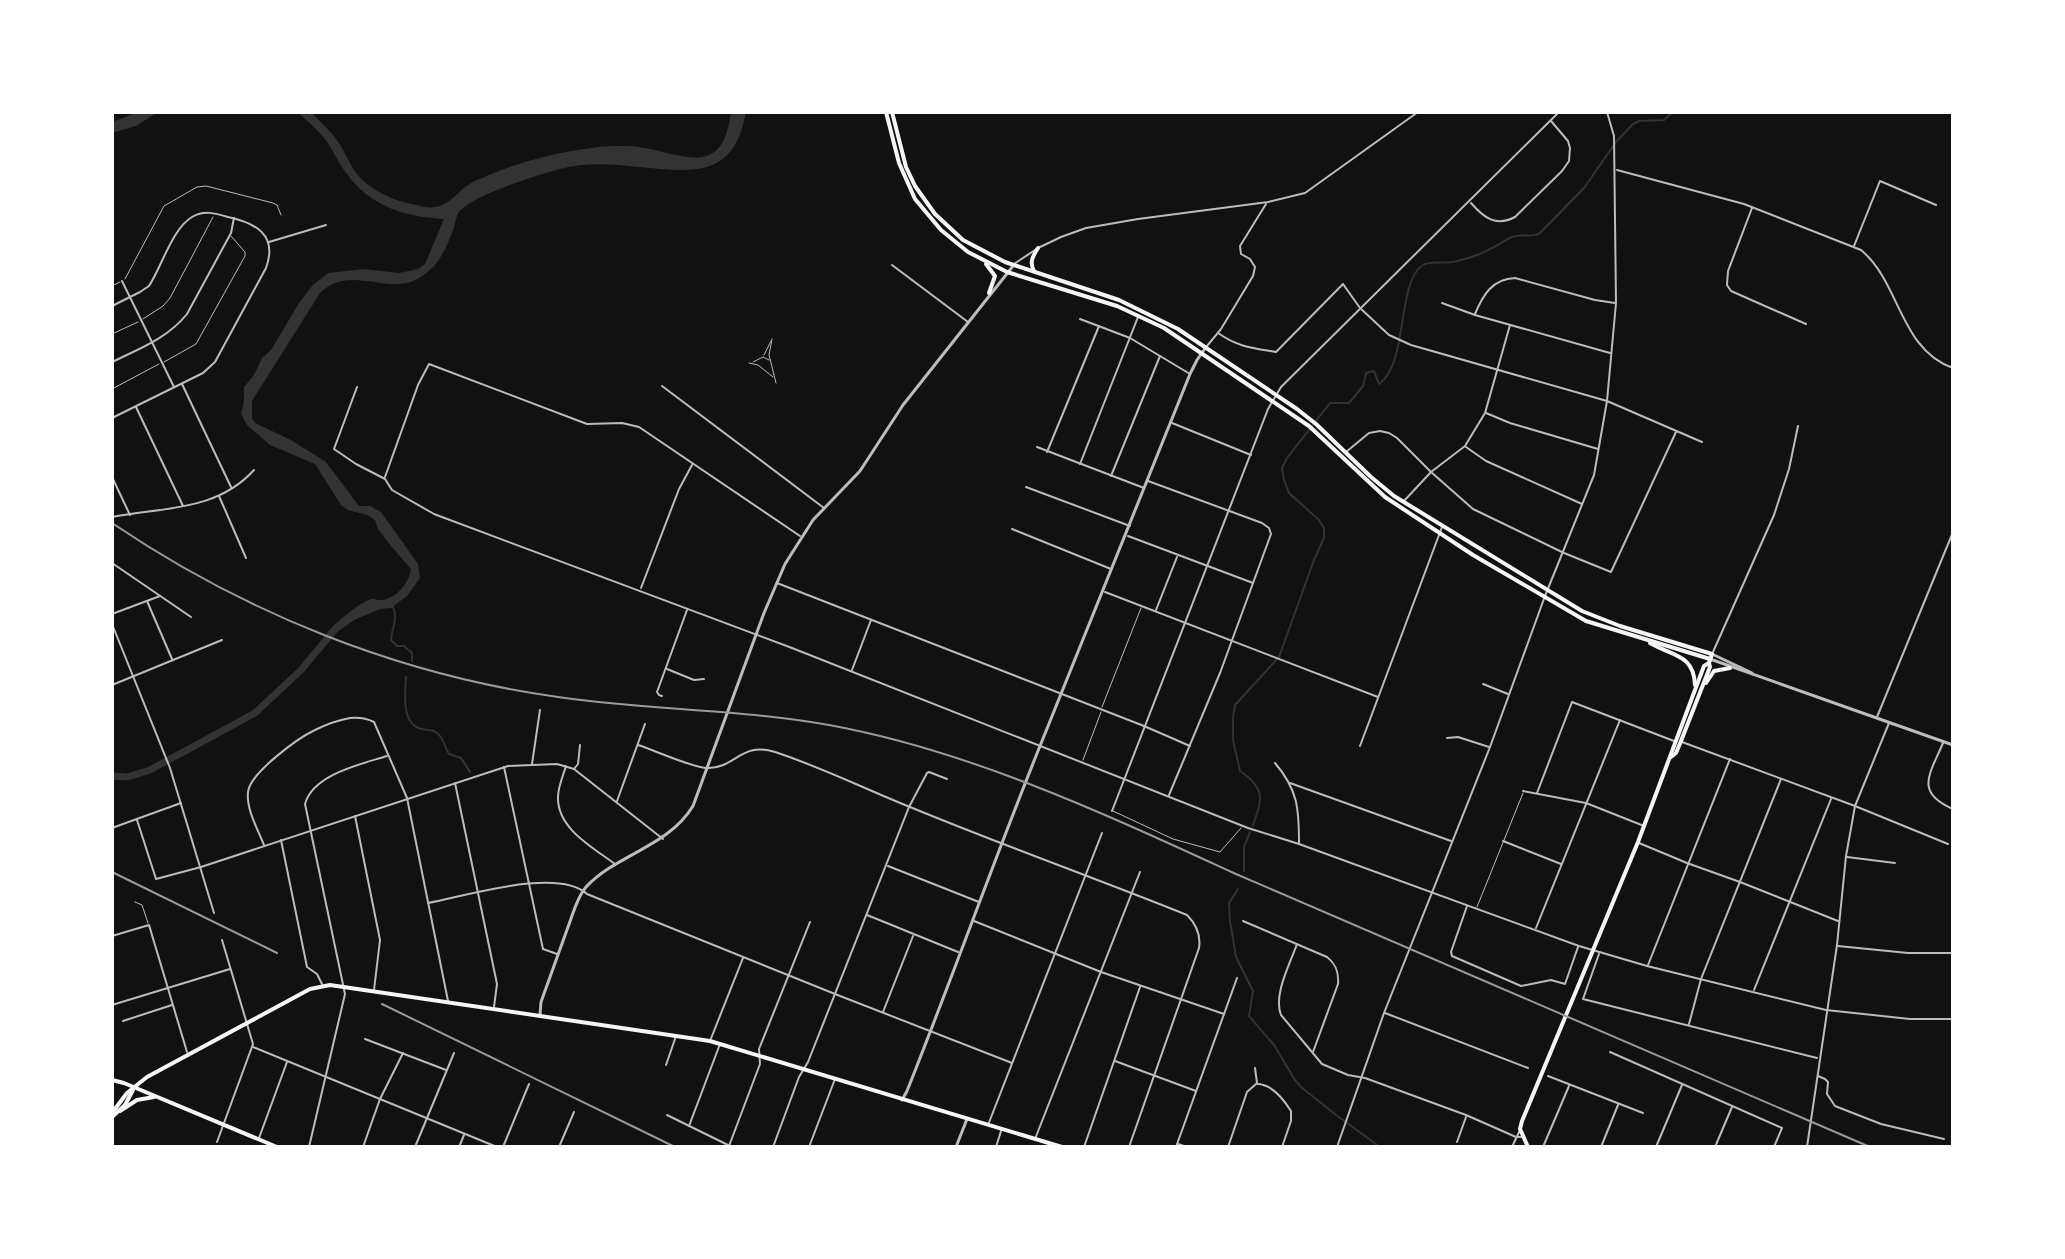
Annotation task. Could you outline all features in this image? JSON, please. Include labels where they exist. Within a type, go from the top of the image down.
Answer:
[{"type":"main road","points":[[886,112],[902,173],[915,199],[948,237],[990,268],[995,276],[989,293]]},
{"type":"main road","points":[[892,112],[906,167],[915,186],[941,220],[963,240],[1013,265],[1119,300],[1169,324],[1315,422],[1385,489],[1442,527],[1589,614],[1710,659]]},
{"type":"main road","points":[[1036,273],[1031,262],[1038,248]]},
{"type":"main road","points":[[977,258],[1007,272],[1107,302],[1164,328],[1310,428],[1385,497],[1439,534],[1586,621],[1710,659]]},
{"type":"main road","points":[[1645,640],[1687,661],[1694,670],[1698,691]]},
{"type":"main road","points":[[1528,1147],[1520,1129],[1525,1112],[1596,951],[1671,757],[1676,753],[1678,741],[1710,667],[1710,659]]},
{"type":"main road","points":[[1698,691],[1714,671],[1730,668]]},
{"type":"main road","points":[[112,1115],[127,1093],[145,1078],[310,989],[323,985],[720,1043],[1041,1144],[1062,1147]]},
{"type":"main road","points":[[112,1080],[277,1147]]},
{"type":"main road","points":[[120,1111],[134,1088]]},
{"type":"main road","points":[[112,1115],[139,1099],[155,1097]]},
{"type":"street","points":[[540,1015],[541,1002],[583,890],[616,865],[663,839],[686,818],[693,806],[776,582],[801,537],[860,471],[903,405],[1013,265],[1038,248],[1073,232],[1108,223],[1268,202],[1305,193],[1418,112]]},
{"type":"street","points":[[1112,811],[1277,394],[1559,112]]},
{"type":"street","points":[[1337,1147],[1384,1013],[1594,475],[1607,401],[1616,303],[1615,145],[1607,112]]},
{"type":"street","points":[[1469,202],[1483,217],[1508,221],[1562,171],[1569,161],[1570,148],[1564,134],[1550,120]]},
{"type":"street","points":[[1616,169],[1744,204],[1861,250],[1874,261],[1921,347],[1945,366],[1953,368]]},
{"type":"street","points":[[1854,247],[1880,181],[1936,205]]},
{"type":"street","points":[[902,1100],[1190,374],[1253,276],[1255,267],[1250,259],[1241,254],[1240,246],[1268,202]]},
{"type":"street","points":[[1752,207],[1728,271],[1727,285],[1731,291],[1806,324]]},
{"type":"street","points":[[112,306],[149,286],[180,228],[197,214],[215,213],[254,225],[268,243],[266,268],[218,358],[207,370],[112,418]]},
{"type":"street","points":[[112,362],[179,324],[230,236],[234,218]]},
{"type":"street","points":[[268,243],[326,225]]},
{"type":"street","points":[[892,265],[968,322]]},
{"type":"street","points":[[1475,315],[1489,288],[1507,278],[1616,303]]},
{"type":"street","points":[[122,281],[174,387]]},
{"type":"street","points":[[1218,333],[1244,348],[1276,352],[1343,284],[1360,308],[1389,335],[1399,340],[1607,401],[1702,442]]},
{"type":"street","points":[[1442,303],[1612,353]]},
{"type":"street","points":[[1080,464],[1139,315]]},
{"type":"street","points":[[1080,319],[1130,338],[1190,374]]},
{"type":"street","points":[[1403,502],[1431,472],[1465,446],[1485,413],[1510,325]]},
{"type":"street","points":[[1047,452],[1099,326]]},
{"type":"street","points":[[1111,476],[1160,356]]},
{"type":"street","points":[[385,479],[418,385],[429,364],[587,424],[622,423],[639,427],[801,537]]},
{"type":"street","points":[[182,383],[231,488]]},
{"type":"street","points":[[662,386],[824,508]]},
{"type":"street","points":[[357,387],[334,449],[385,479],[392,490],[434,514],[688,608],[1242,826],[1579,946],[1826,1010],[1910,1019],[1953,1019]]},
{"type":"street","points":[[136,406],[184,508]]},
{"type":"street","points":[[1485,413],[1599,449]]},
{"type":"street","points":[[1171,423],[1251,455]]},
{"type":"street","points":[[1710,659],[1774,515],[1789,469],[1798,426]]},
{"type":"street","points":[[1345,453],[1365,435],[1385,431],[1397,438],[1473,509],[1611,572],[1676,431]]},
{"type":"street","points":[[1465,446],[1486,461],[1583,504]]},
{"type":"street","points":[[1037,447],[1145,489]]},
{"type":"street","points":[[640,590],[679,489],[693,464]]},
{"type":"street","points":[[112,517],[193,506],[231,488],[254,470]]},
{"type":"street","points":[[112,477],[130,515]]},
{"type":"street","points":[[1148,481],[1262,523],[1271,531],[1270,541],[1232,640],[1168,796]]},
{"type":"street","points":[[1026,487],[1130,527]]},
{"type":"street","points":[[219,495],[246,558]]},
{"type":"street","points":[[1360,746],[1442,527]]},
{"type":"street","points":[[1012,529],[1112,570]]},
{"type":"street","points":[[1876,718],[1953,532]]},
{"type":"street","points":[[1127,536],[1254,583]]},
{"type":"street","points":[[1155,611],[1178,556]]},
{"type":"street","points":[[112,563],[191,617]]},
{"type":"street","points":[[776,582],[1190,746]]},
{"type":"street","points":[[1104,592],[1378,697]]},
{"type":"street","points":[[112,614],[161,596]]},
{"type":"street","points":[[147,601],[172,660]]},
{"type":"street","points":[[662,696],[657,692],[688,608]]},
{"type":"street","points":[[851,671],[871,620]]},
{"type":"street","points":[[112,624],[170,768],[214,913]]},
{"type":"street","points":[[112,685],[222,640]]},
{"type":"street","points":[[1710,659],[1758,676]]},
{"type":"street","points":[[1710,659],[1953,745]]},
{"type":"street","points":[[666,668],[694,680],[704,679]]},
{"type":"street","points":[[1483,684],[1509,694]]},
{"type":"street","points":[[1537,793],[1572,702],[1832,797],[1948,844]]},
{"type":"street","points":[[532,765],[540,710]]},
{"type":"street","points":[[264,845],[249,803],[248,793],[253,779],[315,730],[364,717],[374,722],[407,798],[449,1002]]},
{"type":"street","points":[[1536,929],[1620,720]]},
{"type":"street","points":[[1807,1146],[1855,806],[1889,722]]},
{"type":"street","points":[[616,802],[645,724]]},
{"type":"street","points":[[1447,738],[1454,736],[1490,747]]},
{"type":"street","points":[[1943,742],[1928,778],[1928,788],[1937,802],[1953,809]]},
{"type":"street","points":[[574,769],[578,764],[580,745]]},
{"type":"street","points":[[638,745],[707,768],[727,763],[749,750],[762,748],[1187,915],[1199,932],[1200,942],[1129,1147]]},
{"type":"street","points":[[309,1147],[345,994],[305,804],[313,789],[345,770],[389,756]]},
{"type":"street","points":[[1647,966],[1730,759]]},
{"type":"street","points":[[1275,763],[1294,791],[1299,814],[1299,844]]},
{"type":"street","points":[[566,766],[558,791],[561,815],[574,833],[616,865]]},
{"type":"street","points":[[137,820],[156,879],[504,767],[566,766],[574,769],[663,839]]},
{"type":"street","points":[[504,767],[543,949],[558,955]]},
{"type":"street","points":[[773,1147],[909,807],[927,773],[947,779]]},
{"type":"street","points":[[1689,1025],[1701,979],[1781,779]]},
{"type":"street","points":[[455,783],[497,984],[494,1008]]},
{"type":"street","points":[[1290,783],[1453,841]]},
{"type":"street","points":[[1523,791],[1586,803],[1644,826]]},
{"type":"street","points":[[1754,991],[1832,797]]},
{"type":"street","points":[[112,828],[182,803]]},
{"type":"street","points":[[355,816],[381,942],[374,991]]},
{"type":"street","points":[[988,1126],[1102,833]]},
{"type":"street","points":[[281,840],[307,967],[317,974],[323,985]]},
{"type":"street","points":[[1503,841],[1562,864]]},
{"type":"street","points":[[1638,842],[1838,921]]},
{"type":"street","points":[[1846,856],[1895,863]]},
{"type":"street","points":[[886,865],[980,902]]},
{"type":"street","points":[[1035,1140],[1140,872]]},
{"type":"street","points":[[428,903],[529,882],[575,886],[587,894],[1012,1063]]},
{"type":"street","points":[[1467,906],[1452,956],[1521,986],[1551,980],[1565,984],[1579,946]]},
{"type":"street","points":[[866,915],[961,953]]},
{"type":"street","points":[[973,920],[1055,955],[1224,1014]]},
{"type":"street","points":[[1243,921],[1330,959],[1335,964],[1339,976],[1337,987],[1313,1053]]},
{"type":"street","points":[[667,1115],[731,1146],[760,1064],[759,1049],[810,922]]},
{"type":"street","points":[[112,936],[149,925],[188,1055]]},
{"type":"street","points":[[882,1013],[914,934]]},
{"type":"street","points":[[217,1142],[253,1047],[222,940]]},
{"type":"street","points":[[1297,944],[1278,1004],[1281,1015],[1319,1060],[1328,1067],[1523,1137]]},
{"type":"street","points":[[1837,945],[1908,953],[1953,953]]},
{"type":"street","points":[[1596,951],[1583,999],[1819,1059]]},
{"type":"street","points":[[710,1041],[743,957]]},
{"type":"street","points":[[112,1005],[231,969]]},
{"type":"street","points":[[1187,1147],[1177,1146],[1237,978]]},
{"type":"street","points":[[1084,1147],[1140,986]]},
{"type":"street","points":[[123,1021],[173,1005]]},
{"type":"street","points":[[1384,1013],[1528,1068]]},
{"type":"street","points":[[666,1065],[677,1035]]},
{"type":"street","points":[[365,1039],[446,1070]]},
{"type":"street","points":[[689,1126],[720,1043]]},
{"type":"street","points":[[253,1047],[497,1147]]},
{"type":"street","points":[[1610,1052],[1782,1128],[1774,1147]]},
{"type":"street","points":[[363,1147],[380,1099],[403,1053]]},
{"type":"street","points":[[415,1147],[454,1053]]},
{"type":"street","points":[[259,1139],[287,1061]]},
{"type":"street","points":[[1114,1061],[1197,1091]]},
{"type":"street","points":[[1255,1068],[1257,1084]]},
{"type":"street","points":[[1548,1076],[1643,1113]]},
{"type":"street","points":[[1817,1076],[1828,1082],[1827,1094],[1835,1106],[1881,1124],[1944,1139]]},
{"type":"street","points":[[809,1147],[835,1078]]},
{"type":"street","points":[[503,1147],[529,1084]]},
{"type":"street","points":[[1257,1084],[1269,1087],[1289,1107],[1292,1119],[1282,1147]]},
{"type":"street","points":[[1228,1147],[1247,1092],[1257,1084]]},
{"type":"street","points":[[1656,1147],[1682,1084]]},
{"type":"street","points":[[1543,1147],[1569,1085]]},
{"type":"street","points":[[1601,1147],[1619,1104]]},
{"type":"street","points":[[1715,1147],[1732,1106]]},
{"type":"street","points":[[559,1147],[574,1112]]},
{"type":"street","points":[[1457,1142],[1466,1115]]},
{"type":"street","points":[[956,1147],[967,1119]]},
{"type":"street","points":[[1512,1147],[1520,1129]]},
{"type":"street","points":[[996,1147],[1001,1130]]},
{"type":"street","points":[[459,1147],[465,1134]]},
{"type":"lane","points":[[112,286],[126,278],[164,206],[197,187],[206,186],[273,203],[281,215]]},
{"type":"lane","points":[[112,334],[141,320],[170,298],[215,213]]},
{"type":"lane","points":[[112,389],[196,344],[245,256],[230,236]]},
{"type":"lane","points":[[761,367],[759,362],[762,358],[772,339],[770,362],[776,383],[761,367],[749,363],[762,358],[767,357],[770,362]]},
{"type":"lane","points":[[761,367],[767,368],[770,362]]},
{"type":"lane","points":[[1082,762],[1142,606]]},
{"type":"lane","points":[[1476,909],[1523,791]]},
{"type":"lane","points":[[1112,811],[1173,839],[1220,852],[1242,826]]},
{"type":"lane","points":[[135,902],[142,905],[149,925]]},
{"type":"shaded area","points":[[138,112],[158,112],[136,126],[112,133],[112,122]]},
{"type":"shaded area","points":[[297,112],[311,112],[336,139],[354,170],[374,189],[399,201],[431,207],[441,206],[470,184],[489,175],[562,153],[628,146],[694,158],[707,156],[718,149],[726,135],[731,112],[746,112],[732,150],[708,166],[677,170],[589,164],[537,176],[466,206],[458,214],[439,260],[421,277],[402,284],[343,281],[320,293],[252,401],[252,418],[255,423],[291,440],[326,462],[359,506],[370,506],[381,512],[418,564],[420,578],[407,596],[391,608],[380,609],[354,620],[333,635],[327,633],[359,605],[371,599],[387,599],[397,593],[411,569],[378,529],[375,520],[341,505],[315,464],[270,445],[247,425],[241,414],[244,387],[312,286],[328,273],[364,269],[399,273],[418,269],[425,264],[444,219],[403,213],[367,195],[347,174],[321,134]]},
{"type":"waterway","points":[[1253,825],[1260,794],[1254,783],[1240,771],[1233,740],[1235,705],[1279,657],[1324,538],[1324,528],[1319,520],[1289,493],[1282,468],[1287,458],[1330,403],[1349,403],[1363,386],[1366,373],[1374,371],[1379,384],[1388,374],[1395,359],[1409,288],[1423,265],[1464,259],[1513,237],[1540,233],[1584,188],[1616,142],[1633,124],[1664,120],[1673,112]]},
{"type":"waterway","points":[[392,605],[395,618],[391,640],[412,653],[412,661]]},
{"type":"waterway","points":[[112,776],[128,777],[150,770],[255,713],[301,670],[337,627]]},
{"type":"waterway","points":[[406,677],[406,708],[410,721],[415,726],[438,734],[449,754],[461,758],[470,772]]},
{"type":"waterway","points":[[1244,871],[1244,847],[1250,832]]},
{"type":"waterway","points":[[1238,889],[1229,903],[1230,921],[1236,957],[1253,991],[1249,1016],[1274,1045],[1301,1087],[1380,1147]]},
{"type":"railway","points":[[112,523],[215,585],[270,612],[325,636],[440,673],[558,697],[829,725],[882,736],[986,768],[1087,807],[1870,1147]]},
{"type":"railway","points":[[112,872],[277,953]]},
{"type":"railway","points":[[382,1004],[675,1147]]}]
